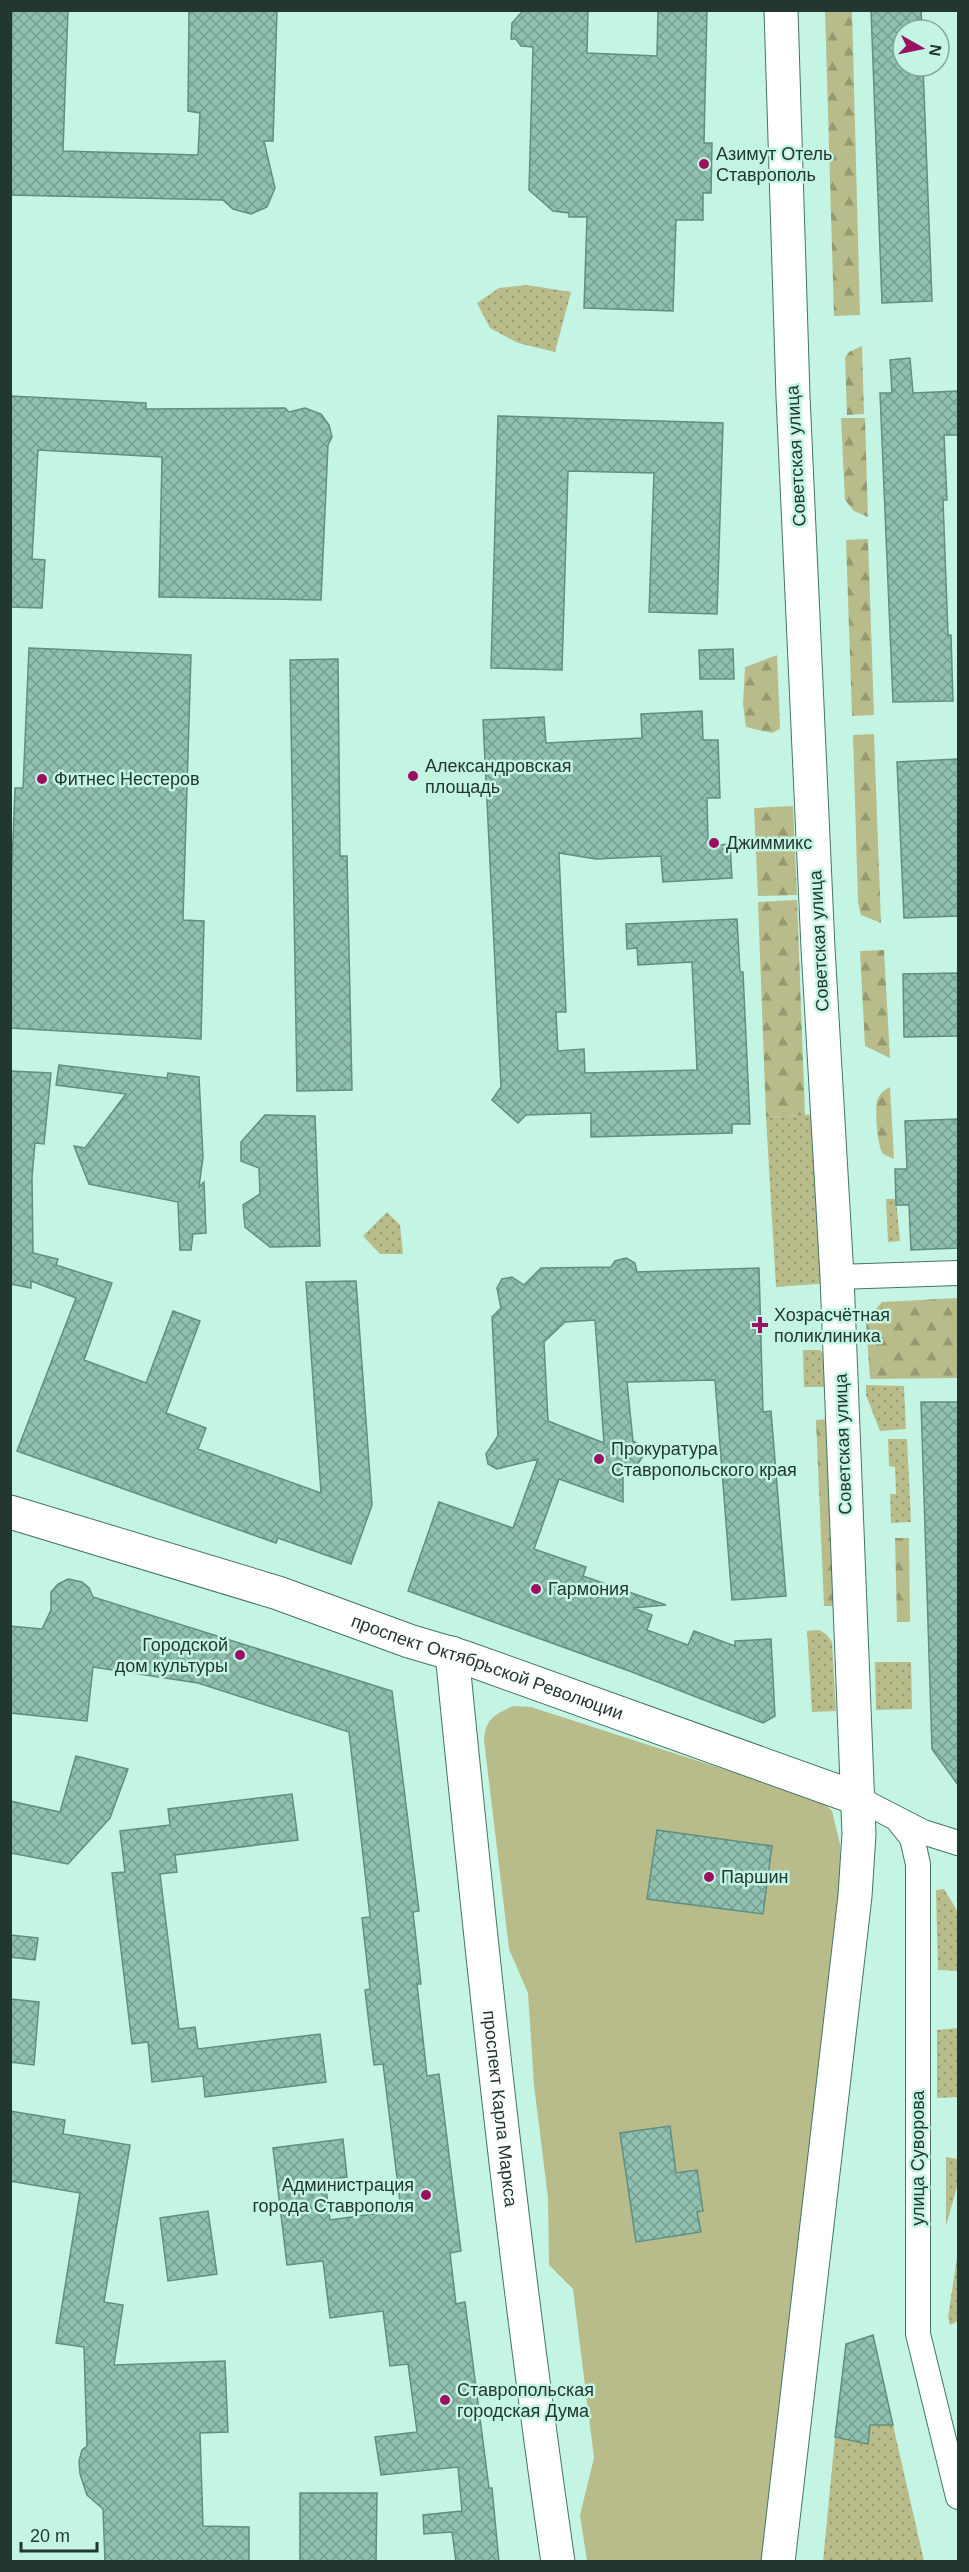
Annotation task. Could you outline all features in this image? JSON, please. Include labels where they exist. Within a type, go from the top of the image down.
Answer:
[{"type":"main road","name":"Советская улица","points":[[781,10],[793,396],[818,948],[837,1277],[851,1669],[859,1799]]},
{"type":"main road","name":"проспект Октябрьской Революции","points":[[10,1512],[278,1593],[409,1641],[453,1653],[859,1799]]},
{"type":"main road","name":"проспект Карла Маркса","points":[[453,1653],[495,2071],[558,2562]]},
{"type":"main road","points":[[778,2562],[855,1896],[859,1799]]},
{"type":"street","points":[[837,1277],[958,1273]]},
{"type":"street","name":"проспект Октябрьской Революции","points":[[859,1799],[923,1832],[958,1843]]},
{"type":"street","name":"улица Суворова","points":[[897,1819],[912,1838],[918,1864],[918,2334],[958,2497]]},
{"type":"green space","points":[[825,11],[852,11],[860,315],[834,316]]},
{"type":"green space","points":[[527,285],[571,292],[555,352],[518,343],[490,328],[477,303],[499,288]]},
{"type":"green space","points":[[862,346],[864,414],[847,415],[845,358],[849,352]]},
{"type":"green space","points":[[841,418],[865,418],[868,517],[854,511],[845,500]]},
{"type":"green space","points":[[868,539],[874,715],[852,716],[846,540]]},
{"type":"green space","points":[[777,655],[780,729],[772,733],[746,727],[743,704],[745,667]]},
{"type":"green space","points":[[874,734],[881,923],[861,915],[858,902],[853,735]]},
{"type":"green space","points":[[793,806],[797,895],[758,896],[754,808]]},
{"type":"green space","points":[[797,900],[805,1115],[766,1117],[758,902]]},
{"type":"green space","points":[[884,950],[890,1058],[865,1046],[860,951]]},
{"type":"green space","points":[[890,1087],[894,1159],[883,1154],[881,1150],[876,1120],[878,1099],[882,1092]]},
{"type":"green space","points":[[821,1114],[831,1283],[776,1287],[766,1117]]},
{"type":"green space","points":[[886,1199],[896,1199],[900,1241],[888,1242]]},
{"type":"green space","points":[[387,1212],[400,1225],[403,1254],[380,1254],[363,1236]]},
{"type":"green space","points":[[958,1298],[958,1378],[870,1379],[866,1323],[882,1302]]},
{"type":"green space","points":[[803,1350],[820,1350],[825,1355],[826,1387],[804,1387]]},
{"type":"green space","points":[[866,1385],[904,1386],[906,1429],[880,1431],[866,1395]]},
{"type":"green space","points":[[829,1419],[837,1606],[824,1606],[816,1420]]},
{"type":"green space","points":[[888,1439],[907,1439],[911,1522],[891,1523],[890,1494],[896,1494],[895,1467],[889,1466]]},
{"type":"green space","points":[[895,1538],[909,1538],[910,1622],[897,1622]]},
{"type":"green space","points":[[819,1630],[826,1634],[832,1642],[836,1711],[812,1712],[807,1631]]},
{"type":"green space","points":[[875,1662],[911,1662],[912,1709],[876,1710]]},
{"type":"green space","points":[[513,1706],[531,1707],[822,1801],[832,1811],[840,1844],[841,1928],[768,2561],[587,2561],[580,2515],[594,2458],[573,2289],[549,2265],[548,2198],[534,2085],[528,1993],[509,1949],[484,1740],[492,1718]]},
{"type":"green space","points":[[944,1889],[958,1912],[958,1971],[938,1970],[936,1890]]},
{"type":"green space","points":[[958,2028],[958,2097],[937,2098],[937,2030]]},
{"type":"green space","points":[[946,2157],[958,2159],[958,2183],[946,2226]]},
{"type":"green space","points":[[958,2251],[958,2321],[950,2325],[948,2317]]},
{"type":"green space","points":[[870,2425],[893,2425],[924,2561],[823,2562],[835,2437],[868,2444]]},
{"type":"building","points":[[12,10],[68,10],[63,151],[198,155],[200,113],[188,111],[189,10],[277,10],[273,141],[264,141],[275,188],[267,207],[251,214],[233,209],[223,200],[10,195]]},
{"type":"building","points":[[588,10],[587,53],[657,56],[658,10],[707,10],[704,143],[712,143],[711,193],[703,193],[703,220],[676,220],[673,311],[584,308],[587,217],[569,217],[569,213],[553,211],[529,190],[533,47],[521,46],[516,39],[511,39],[512,23],[522,12]]},
{"type":"building","points":[[871,10],[921,10],[921,18],[891,18],[891,78],[923,78],[932,301],[882,303]]},
{"type":"building","points":[[910,358],[913,393],[958,391],[958,435],[944,435],[947,500],[943,500],[953,701],[893,702],[880,393],[892,393],[890,360]]},
{"type":"building","points":[[10,396],[146,403],[146,409],[285,408],[289,412],[305,408],[321,414],[329,425],[332,437],[328,445],[321,600],[159,597],[162,457],[38,450],[32,559],[45,560],[42,608],[10,607]]},
{"type":"building","points":[[498,416],[723,423],[717,614],[649,612],[654,473],[568,471],[562,670],[491,668]]},
{"type":"building","points":[[29,648],[191,655],[183,920],[204,921],[201,1039],[10,1028],[10,915],[15,788],[23,788]]},
{"type":"building","points":[[733,649],[734,679],[700,679],[699,650]]},
{"type":"building","points":[[338,659],[340,856],[347,856],[352,1090],[297,1091],[290,660]]},
{"type":"building","points":[[702,711],[703,740],[718,740],[720,798],[707,798],[708,840],[718,839],[719,845],[730,844],[732,878],[663,882],[661,856],[596,859],[559,853],[566,1012],[556,1012],[558,1051],[584,1049],[585,1073],[697,1070],[692,962],[638,965],[637,948],[627,949],[626,924],[737,919],[740,972],[743,972],[750,1124],[732,1124],[732,1133],[591,1137],[591,1113],[526,1115],[518,1123],[492,1100],[501,1087],[483,720],[544,717],[546,743],[642,738],[641,714]]},
{"type":"building","points":[[958,759],[958,916],[904,918],[897,762]]},
{"type":"building","points":[[958,973],[958,1036],[904,1037],[903,974]]},
{"type":"building","points":[[59,1065],[167,1078],[168,1073],[199,1077],[203,1157],[199,1187],[204,1182],[206,1233],[193,1234],[191,1250],[180,1250],[178,1202],[89,1184],[74,1146],[85,1148],[126,1094],[56,1085]]},
{"type":"building","points":[[10,1071],[51,1073],[44,1144],[35,1143],[32,1177],[33,1253],[58,1259],[56,1265],[112,1283],[84,1360],[146,1383],[173,1311],[200,1321],[166,1413],[206,1428],[198,1449],[321,1493],[306,1282],[356,1281],[372,1505],[351,1564],[278,1538],[276,1543],[17,1451],[76,1298],[31,1281],[31,1288],[10,1284]]},
{"type":"building","points":[[265,1115],[315,1116],[320,1246],[270,1247],[245,1227],[243,1205],[260,1194],[259,1168],[241,1161],[241,1142]]},
{"type":"building","points":[[958,1119],[958,1248],[911,1250],[909,1205],[896,1205],[895,1169],[907,1169],[905,1121]]},
{"type":"building","points":[[626,1258],[635,1263],[637,1272],[759,1268],[763,1412],[771,1411],[786,1596],[732,1600],[715,1380],[627,1382],[633,1441],[640,1445],[643,1456],[637,1465],[623,1468],[623,1502],[559,1479],[534,1549],[586,1567],[583,1576],[666,1605],[633,1608],[652,1615],[647,1630],[688,1645],[694,1631],[735,1646],[735,1641],[771,1639],[775,1716],[763,1723],[632,1672],[408,1591],[439,1502],[513,1528],[538,1459],[497,1469],[488,1464],[486,1454],[498,1436],[492,1317],[501,1308],[497,1288],[502,1279],[512,1277],[524,1285],[541,1268],[611,1267],[615,1261]],"holes":[[[595,1320],[604,1443],[548,1421],[544,1342],[565,1322]]]},
{"type":"building","points":[[921,1402],[958,1402],[958,1785],[932,1749]]},
{"type":"building","points":[[68,1579],[82,1582],[89,1588],[93,1597],[392,1691],[419,1911],[413,1912],[421,1984],[417,1984],[427,2076],[439,2074],[461,2251],[450,2253],[456,2304],[465,2302],[489,2488],[492,2488],[499,2562],[456,2562],[452,2532],[424,2534],[423,2515],[462,2511],[458,2467],[381,2475],[375,2437],[417,2432],[408,2364],[390,2366],[383,2311],[330,2318],[323,2261],[287,2265],[273,2148],[343,2139],[347,2177],[325,2180],[330,2220],[401,2210],[383,2064],[374,2065],[365,1990],[370,1989],[362,1918],[370,1917],[349,1732],[198,1683],[93,1667],[87,1721],[10,1713],[10,1626],[42,1629],[51,1610],[51,1592],[58,1584]]},
{"type":"building","points":[[76,1756],[128,1769],[110,1818],[68,1864],[10,1853],[10,1801],[60,1812]]},
{"type":"building","points":[[292,1794],[298,1840],[175,1855],[177,1872],[160,1874],[179,2029],[195,2027],[198,2049],[320,2034],[326,2082],[205,2097],[203,2076],[152,2082],[148,2042],[132,2044],[112,1873],[125,1872],[120,1831],[170,1825],[168,1809]]},
{"type":"building","points":[[657,1830],[772,1846],[763,1914],[647,1899]]},
{"type":"building","points":[[10,1935],[38,1938],[35,1960],[10,1957]]},
{"type":"building","points":[[10,1999],[39,2002],[34,2065],[10,2062]]},
{"type":"building","points":[[10,2111],[65,2120],[63,2134],[130,2145],[104,2302],[123,2305],[114,2365],[225,2361],[228,2432],[200,2433],[203,2526],[249,2527],[249,2561],[105,2562],[103,2509],[87,2495],[80,2474],[79,2461],[82,2450],[87,2446],[84,2347],[56,2343],[80,2193],[10,2181]]},
{"type":"building","points":[[670,2126],[676,2173],[697,2170],[703,2211],[697,2212],[701,2232],[636,2242],[620,2133]]},
{"type":"building","points":[[208,2211],[217,2274],[168,2281],[160,2218]]},
{"type":"building","points":[[873,2335],[893,2425],[870,2425],[868,2444],[835,2437],[846,2344]]},
{"type":"building","points":[[300,2493],[377,2493],[376,2562],[300,2561]]},
{"type":"place","name":"Азимут Отель Ставрополь","points":[[704,164]]},
{"type":"place","name":"Александровская площадь","points":[[413,776]]},
{"type":"place","name":"Фитнес Нестеров","points":[[42,779]]},
{"type":"place","name":"Джиммикс","points":[[714,843]]},
{"type":"place","name":"Хозрасчётная поликлиника","points":[[760,1325]]},
{"type":"place","name":"Прокуратура Ставропольского края","points":[[599,1459]]},
{"type":"place","name":"Гармония","points":[[536,1589]]},
{"type":"place","name":"Городской дом культуры","points":[[240,1655]]},
{"type":"place","name":"Паршин","points":[[709,1877]]},
{"type":"place","name":"Администрация города Ставрополя","points":[[426,2195]]},
{"type":"place","name":"Ставропольская городская Дума","points":[[445,2400]]}]
